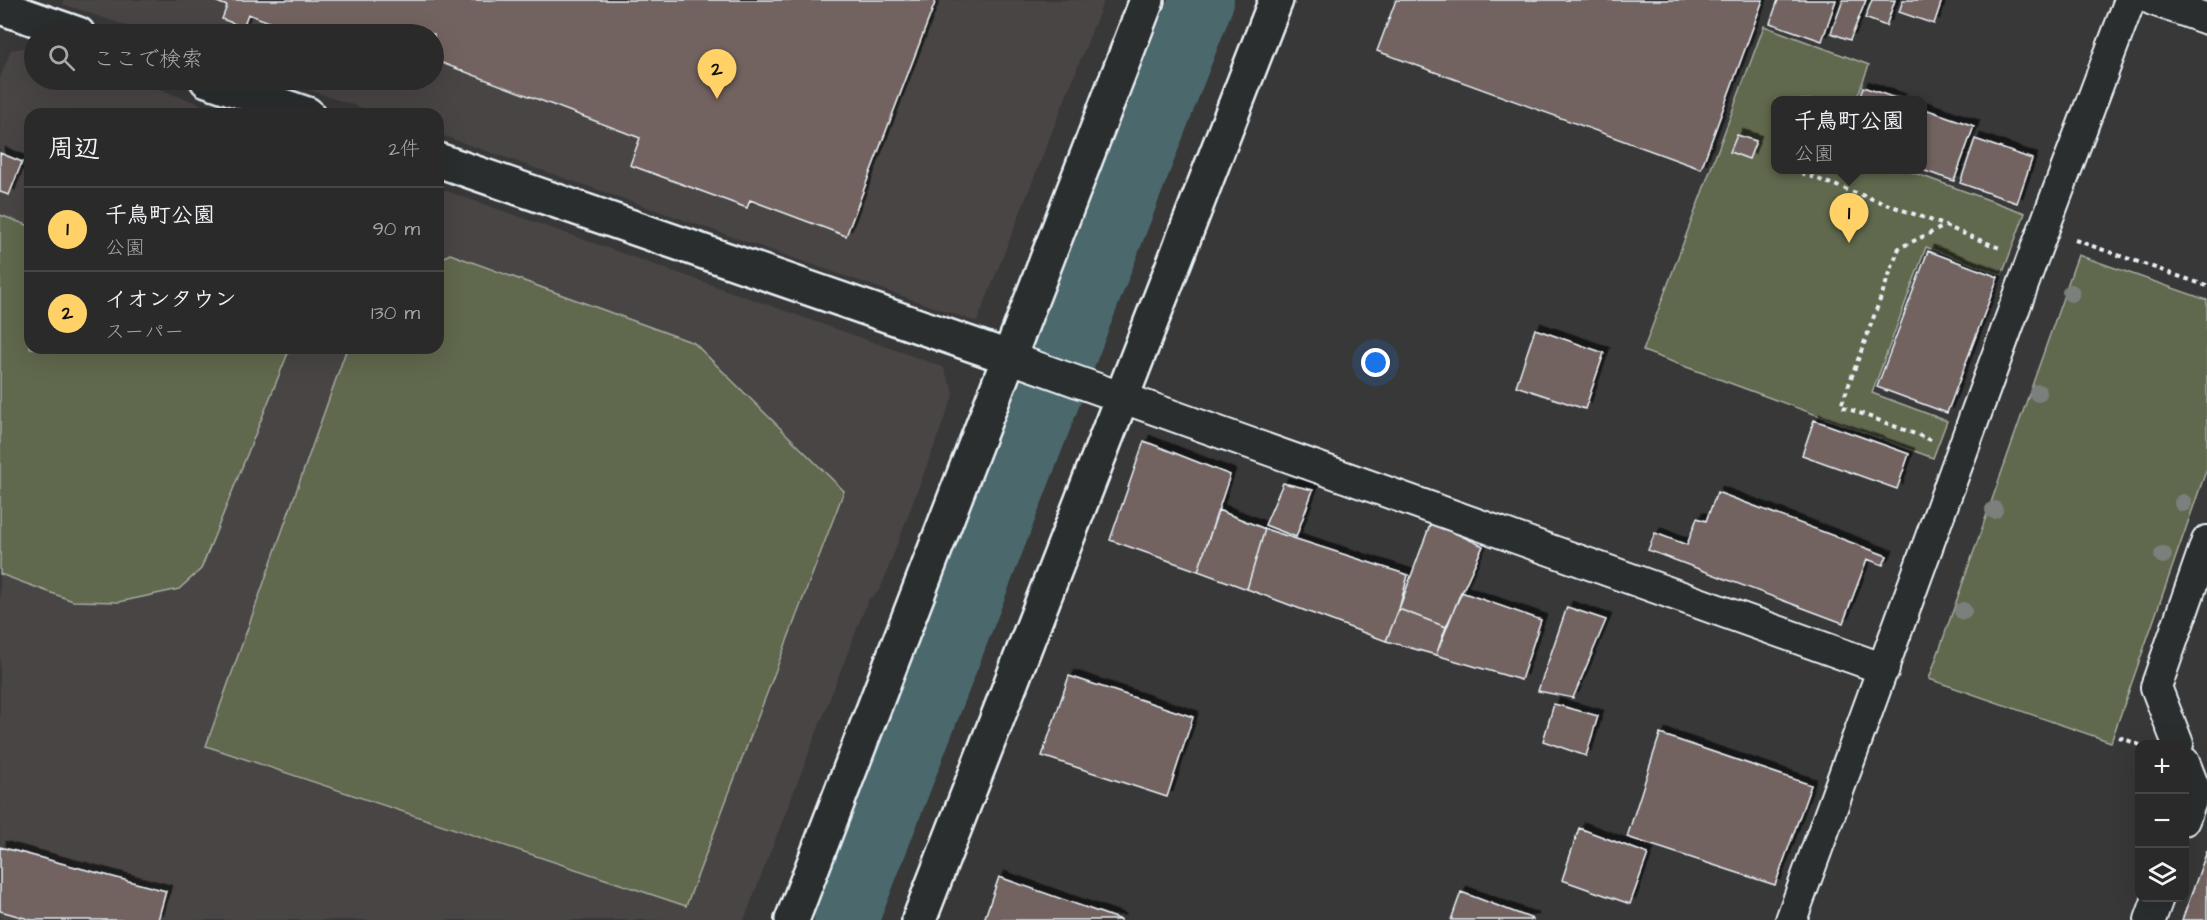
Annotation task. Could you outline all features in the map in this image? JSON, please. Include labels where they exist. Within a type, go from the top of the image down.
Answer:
[{"type":"street","points":[[792,920],[1147,0]]},
{"type":"street","points":[[919,920],[1276,0]]},
{"type":"street","points":[[1791,920],[2032,260],[2130,0]]},
{"type":"street","points":[[2153,0],[2207,19]]},
{"type":"street","points":[[0,7],[49,24]]},
{"type":"street","points":[[236,90],[289,108]]},
{"type":"street","points":[[444,162],[1008,357],[1884,669]]},
{"type":"street","points":[[2176,740],[2156,687],[2207,541]]},
{"type":"street","points":[[2189,775],[2195,790],[2189,806]]},
{"type":"street","points":[[2150,920],[2156,902]]},
{"type":"path","points":[[1804,174],[2032,260]]},
{"type":"path","points":[[1944,226],[1899,248],[1841,406],[1962,452]]},
{"type":"path","points":[[2072,239],[2207,286]]},
{"type":"path","points":[[2119,737],[2135,743]]},
{"type":"shaded area","points":[[64,0],[1104,0],[977,322],[444,136],[444,108],[362,108],[309,90],[444,90],[444,24],[121,24],[63,4]]},
{"type":"shaded area","points":[[24,48],[24,90],[161,90],[212,108],[24,108],[24,354],[444,354],[444,190],[943,367],[954,393],[880,590],[868,600],[744,920],[0,920],[0,78],[11,50]]},
{"type":"green space","points":[[1764,26],[1869,65],[1857,96],[1771,96],[1771,174],[1917,174],[2025,213],[2002,275],[1926,247],[1872,393],[1947,421],[1933,458],[1643,351]]},
{"type":"green space","points":[[0,215],[24,224],[24,354],[288,354],[201,569],[179,589],[119,602],[73,601],[0,574]]},
{"type":"green space","points":[[450,254],[694,343],[844,491],[686,906],[206,746],[345,354],[444,354],[444,257]]},
{"type":"green space","points":[[2078,255],[2207,300],[2207,468],[2111,742],[1929,679]]},
{"type":"building","points":[[212,0],[936,0],[846,236],[750,200],[747,208],[630,165],[640,138],[444,64],[444,24],[274,24],[248,14],[244,24],[235,24],[222,19],[227,6]]},
{"type":"building","points":[[1396,0],[1763,0],[1701,169],[1377,51]]},
{"type":"building","points":[[1778,0],[1836,0],[1822,41],[1770,23]]},
{"type":"building","points":[[1843,0],[1866,0],[1850,40],[1831,33]]},
{"type":"building","points":[[1872,0],[1895,0],[1886,26],[1865,18]]},
{"type":"building","points":[[1903,0],[1942,0],[1934,24],[1899,12]]},
{"type":"building","points":[[1863,87],[1889,96],[1860,96]]},
{"type":"building","points":[[1927,110],[1974,126],[1954,181],[1927,172]]},
{"type":"building","points":[[1737,135],[1756,141],[1749,159],[1730,152]]},
{"type":"building","points":[[1975,139],[2032,159],[2017,203],[1960,183]]},
{"type":"building","points":[[0,153],[22,162],[9,195],[0,192]]},
{"type":"building","points":[[1928,251],[1998,277],[1947,413],[1877,387]]},
{"type":"building","points":[[1535,329],[1604,353],[1585,409],[1516,386]]},
{"type":"building","points":[[1814,420],[1909,454],[1897,489],[1802,455]]},
{"type":"building","points":[[1144,441],[1230,475],[1198,571],[1110,540]]},
{"type":"building","points":[[1283,483],[1313,490],[1296,537],[1265,525]]},
{"type":"building","points":[[1717,492],[1887,556],[1883,565],[1867,559],[1843,623],[1648,550],[1655,533],[1687,545],[1697,518],[1706,521]]},
{"type":"building","points":[[1218,510],[1265,529],[1247,589],[1198,571]]},
{"type":"building","points":[[1431,522],[1483,546],[1446,627],[1399,609]]},
{"type":"building","points":[[1265,529],[1408,575],[1399,609],[1386,641],[1247,589]]},
{"type":"building","points":[[1461,592],[1541,620],[1521,680],[1436,655]]},
{"type":"building","points":[[1567,607],[1606,620],[1573,698],[1538,691]]},
{"type":"building","points":[[1399,609],[1446,627],[1436,655],[1386,641]]},
{"type":"building","points":[[1069,676],[1193,717],[1167,797],[1042,756]]},
{"type":"building","points":[[1554,704],[1598,716],[1586,756],[1543,741]]},
{"type":"building","points":[[1660,734],[1811,785],[1775,885],[1627,837]]},
{"type":"building","points":[[1579,828],[1648,854],[1630,904],[1562,880]]},
{"type":"building","points":[[0,847],[166,891],[158,920],[32,920],[0,911]]},
{"type":"building","points":[[2207,851],[2207,920],[2182,920]]},
{"type":"building","points":[[999,877],[1121,920],[984,920]]},
{"type":"building","points":[[1461,892],[1533,919],[1533,920],[1451,920]]},
{"type":"waterway","points":[[846,920],[1202,0]]},
{"type":"waterway","points":[[867,920],[1226,0]]},
{"type":"place","name":"イオンタウン","points":[[717,99]]},
{"type":"place","name":"千鳥町公園","points":[[1849,243]]}]
